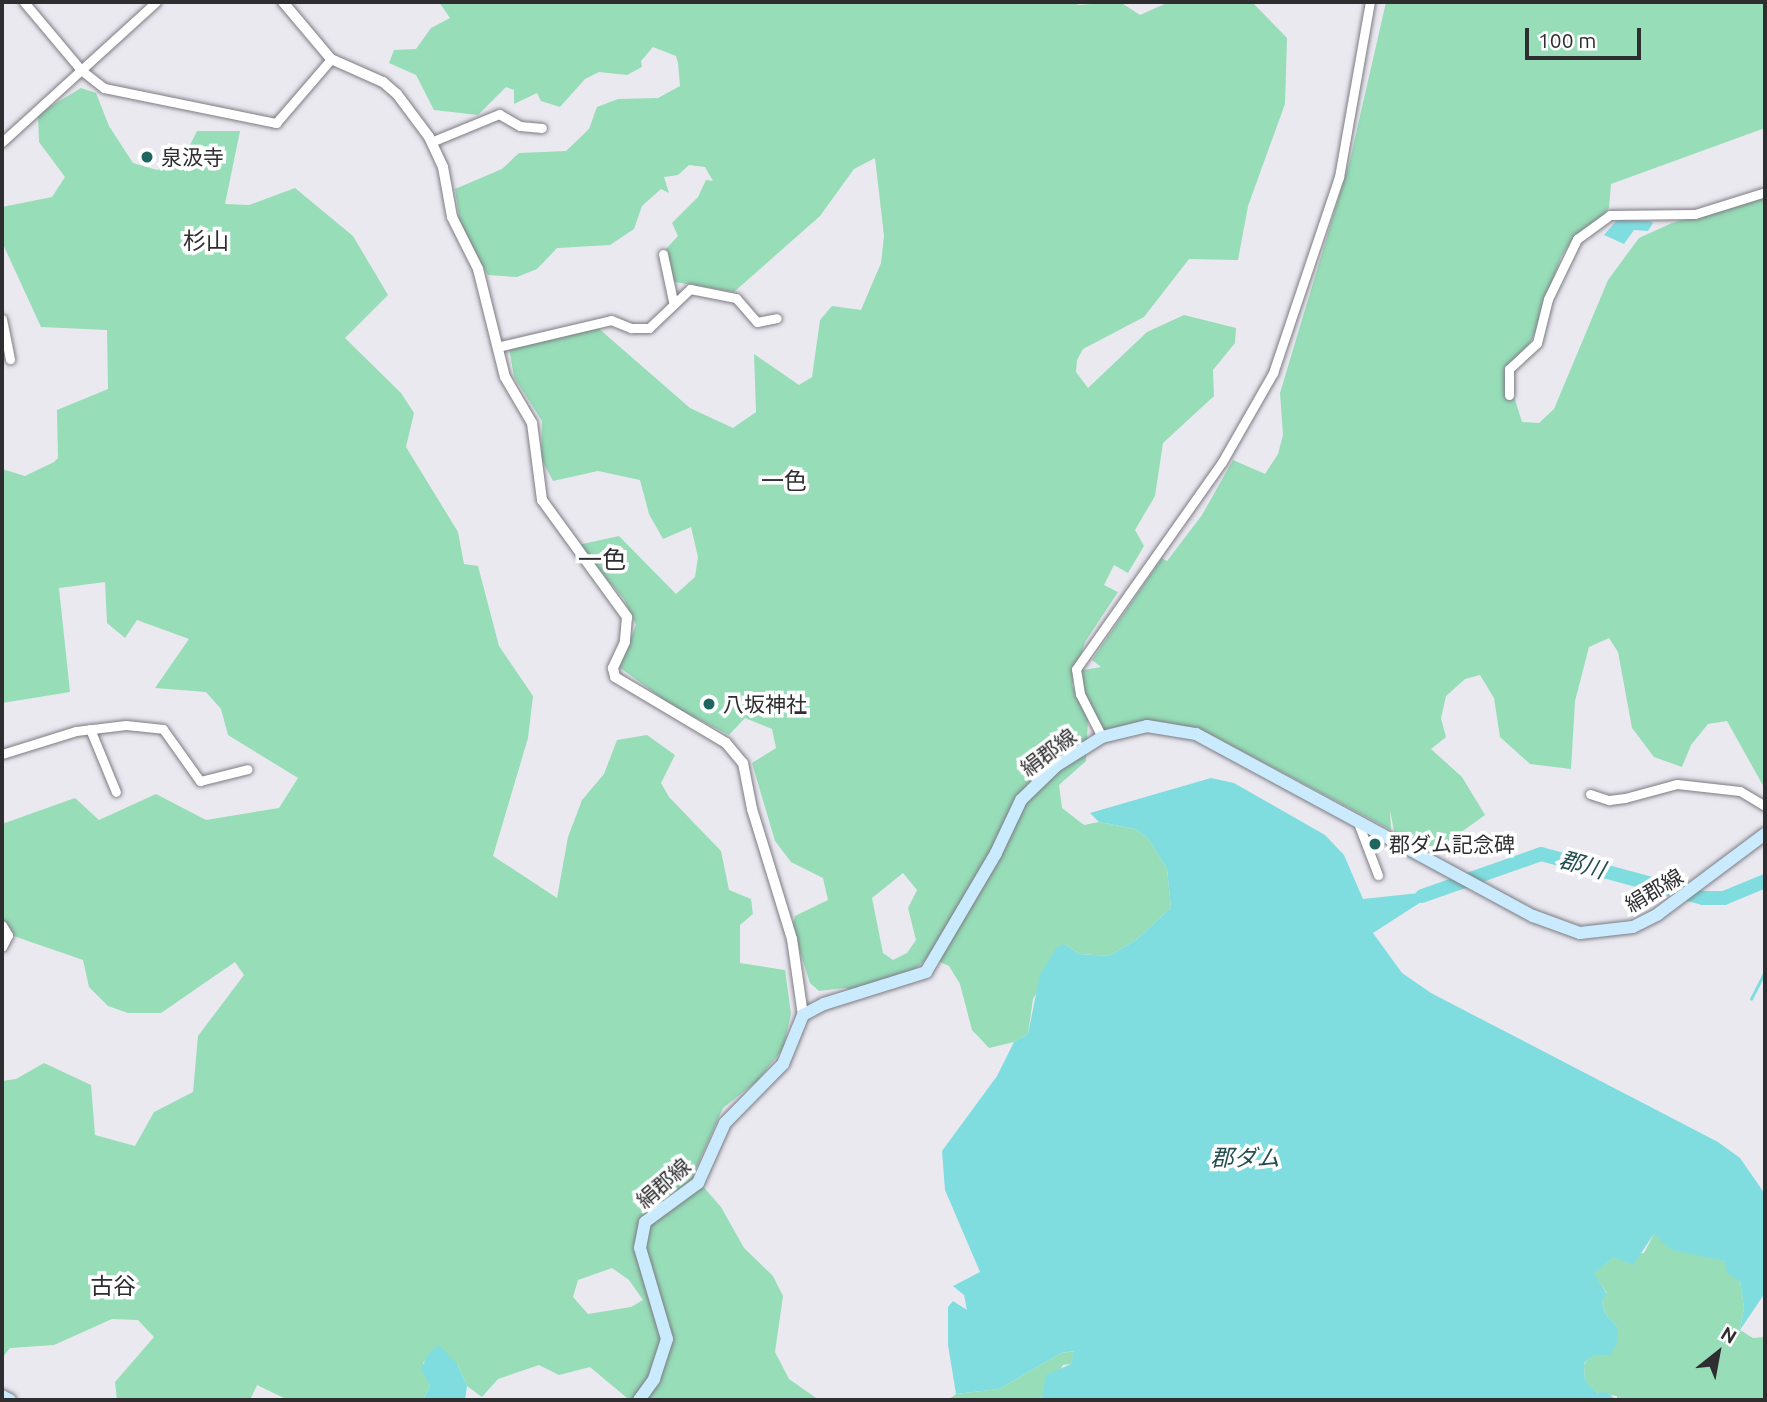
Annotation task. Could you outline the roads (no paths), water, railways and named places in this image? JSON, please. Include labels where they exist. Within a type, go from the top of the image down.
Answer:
[{"type":"main road","name":"絹郡線","points":[[639,1400],[654,1379],[667,1339],[640,1248],[645,1222],[698,1182],[736,1108],[776,1075],[803,1015],[824,1004],[908,982],[926,972],[996,853],[1021,800],[1056,766],[1102,737],[1147,726],[1196,734],[1533,916],[1580,933],[1633,927],[1696,887],[1765,834]]},
{"type":"main road","points":[[2,1396],[10,1400]]},
{"type":"street","points":[[24,2],[80,70],[104,88],[276,124],[331,59]]},
{"type":"street","points":[[2,142],[80,70],[155,8],[156,2]]},
{"type":"street","points":[[283,2],[331,59],[383,82],[397,94],[431,142],[443,167],[452,218],[478,270],[505,377],[532,424],[542,500],[627,617],[625,642],[613,668],[615,677],[726,743],[743,763],[752,809],[792,939],[803,1015]]},
{"type":"street","points":[[1102,737],[1080,694],[1076,669],[1222,462],[1273,373],[1339,177],[1370,2]]},
{"type":"street","points":[[431,142],[499,114],[520,126],[542,128]]},
{"type":"street","points":[[1509,395],[1509,369],[1537,343],[1558,272],[1577,239],[1610,215],[1695,214],[1765,192]]},
{"type":"street","points":[[663,254],[673,302]]},
{"type":"street","points":[[497,347],[549,338],[611,320],[631,328],[649,328],[673,302],[690,289],[701,289],[740,300],[757,323],[777,318]]},
{"type":"street","points":[[2,319],[9,359]]},
{"type":"street","points":[[2,754],[90,729],[126,725],[163,729],[200,781],[248,769]]},
{"type":"street","points":[[90,729],[116,792]]},
{"type":"street","points":[[1590,794],[1609,800],[1677,784],[1740,791],[1765,806]]},
{"type":"street","points":[[1357,820],[1378,875]]},
{"type":"street","points":[[2,925],[9,935],[2,947]]},
{"type":"water","points":[[1617,220],[1653,223],[1648,231],[1634,230],[1624,244],[1604,235]]},
{"type":"water","name":"郡ダム","points":[[1211,778],[1234,783],[1325,835],[1344,855],[1363,899],[1438,891],[1373,933],[1402,973],[1431,993],[1718,1142],[1740,1158],[1765,1194],[1765,1293],[1740,1330],[1744,1308],[1740,1281],[1727,1273],[1725,1261],[1672,1250],[1654,1234],[1633,1265],[1614,1257],[1594,1274],[1607,1294],[1602,1302],[1605,1313],[1618,1328],[1617,1344],[1610,1355],[1594,1355],[1584,1363],[1585,1381],[1598,1394],[1604,1391],[1617,1400],[1034,1400],[1042,1397],[1046,1375],[1071,1364],[1074,1351],[1061,1353],[999,1389],[956,1394],[948,1345],[948,1307],[953,1301],[967,1310],[964,1295],[953,1286],[980,1272],[945,1190],[942,1151],[997,1076],[1014,1042],[1028,1034],[1040,974],[1057,947],[1065,944],[1079,954],[1109,956],[1136,940],[1171,908],[1167,869],[1148,838],[1135,829],[1099,822],[1090,813]]},
{"type":"water","points":[[439,1345],[457,1364],[467,1386],[465,1400],[423,1400],[430,1386],[421,1369],[429,1353]]},
{"type":"waterway","name":"郡川","points":[[1422,896],[1541,854],[1703,898],[1724,898],[1765,881]]},
{"type":"waterway","points":[[1751,999],[1765,972]]},
{"type":"place","name":"泉汲寺","points":[[147,157]]},
{"type":"place","name":"八坂神社","points":[[709,704]]},
{"type":"place","name":"郡ダム記念碑","points":[[1375,844]]},
{"type":"district","name":"杉山","points":[[206,241]]},
{"type":"district","name":"一色","points":[[784,481]]},
{"type":"district","name":"一色","points":[[602,560]]},
{"type":"district","name":"古谷","points":[[113,1286]]}]
